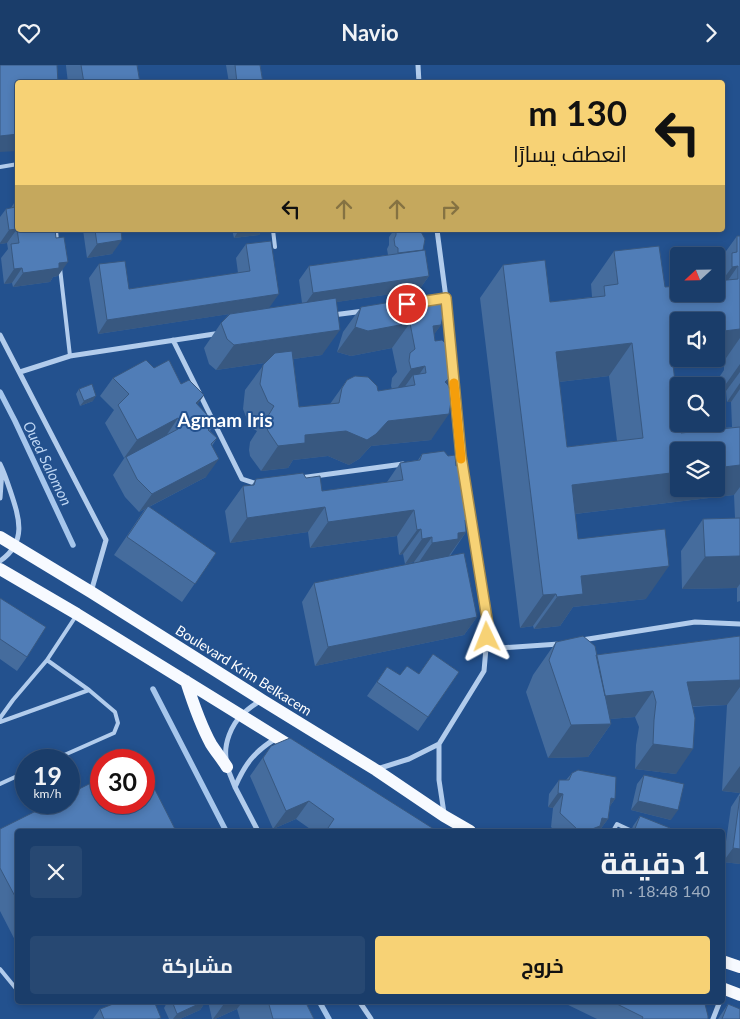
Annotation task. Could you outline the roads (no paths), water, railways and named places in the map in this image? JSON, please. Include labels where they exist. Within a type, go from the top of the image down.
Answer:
[{"type":"main road","name":"Boulevard Krim Belkacem","points":[[0,537],[376,770],[467,829]]},
{"type":"main road","points":[[0,569],[77,614],[309,758]]},
{"type":"main road","points":[[186,681],[195,709],[206,733],[227,767]]},
{"type":"main road","points":[[725,962],[740,967]]},
{"type":"main road","points":[[725,991],[740,995]]},
{"type":"street","points":[[419,80],[418,65],[422,65]]},
{"type":"street","points":[[437,232],[452,357]]},
{"type":"street","points":[[436,300],[446,298]]},
{"type":"street","points":[[329,316],[368,310]]},
{"type":"street","points":[[20,373],[70,356],[231,331]]},
{"type":"street","points":[[0,335],[106,540],[91,592]]},
{"type":"street","points":[[173,340],[242,479],[256,484],[266,483]]},
{"type":"street","points":[[444,815],[439,780],[439,745],[484,671],[488,625],[461,456],[452,367]]},
{"type":"street","points":[[451,457],[461,456]]},
{"type":"street","points":[[295,479],[412,463]]},
{"type":"street","points":[[0,498],[1,465]]},
{"type":"street","points":[[0,561],[12,551],[19,533],[20,522],[1,465]]},
{"type":"street","points":[[572,642],[694,622],[740,624]]},
{"type":"street","points":[[486,649],[563,643]]},
{"type":"street","points":[[257,829],[235,787],[227,767],[225,755],[230,732],[241,715],[262,699]]},
{"type":"street","points":[[235,787],[251,758],[277,738]]},
{"type":"street","points":[[376,770],[409,759],[439,745]]},
{"type":"street","points":[[361,1004],[371,1019]]},
{"type":"street","points":[[713,1019],[719,1004]]},
{"type":"lane","points":[[0,167],[15,164]]},
{"type":"lane","points":[[56,232],[58,249]]},
{"type":"lane","points":[[272,232],[275,247]]},
{"type":"lane","points":[[59,259],[70,356]]},
{"type":"lane","points":[[0,718],[47,660],[77,614]]},
{"type":"lane","points":[[47,660],[89,690],[115,712],[118,723],[114,733],[78,749]]},
{"type":"lane","points":[[0,722],[89,690]]},
{"type":"lane","points":[[0,784],[15,777]]},
{"type":"lane","points":[[615,829],[617,824],[628,829]]},
{"type":"lane","points":[[0,969],[15,987]]},
{"type":"waterway","name":"Oued Salomon","points":[[0,392],[73,545]]},
{"type":"waterway","name":"Oued Salomon","points":[[153,689],[225,829]]},
{"type":"waterway","name":"Oued Salomon","points":[[321,1004],[329,1019]]},
{"type":"district","name":"Agmam Iris","points":[[225,419]]}]
